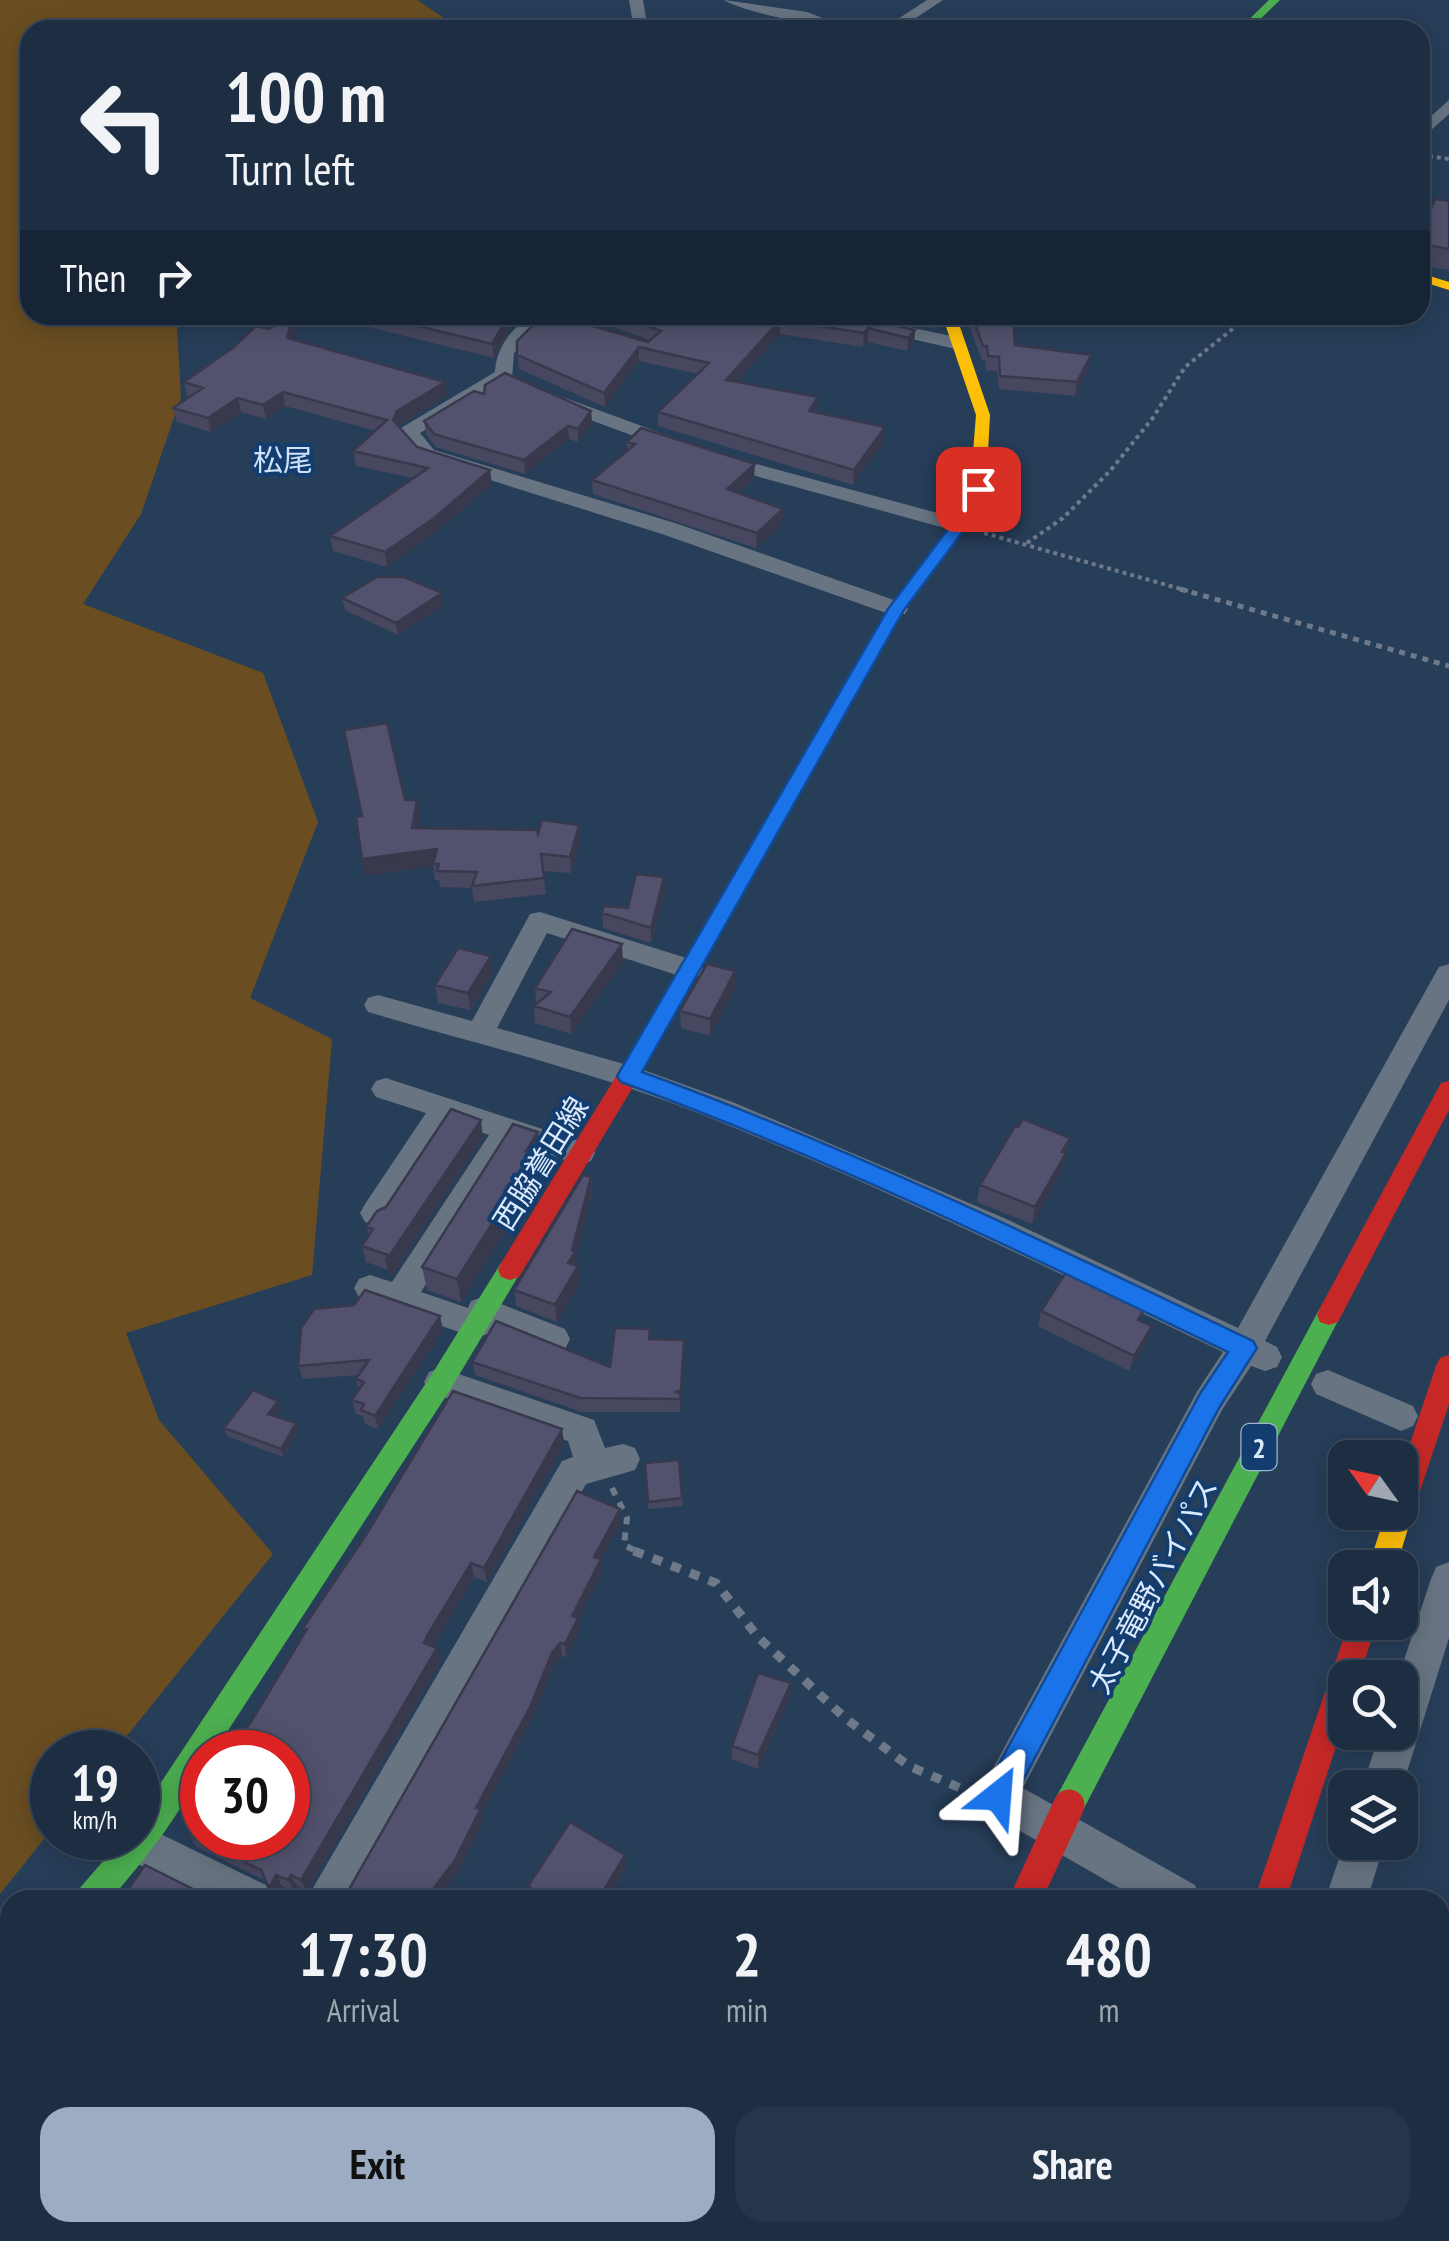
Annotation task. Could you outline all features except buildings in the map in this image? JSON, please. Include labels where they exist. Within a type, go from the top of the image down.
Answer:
[{"type":"main road","points":[[1254,20],[1275,0]]},
{"type":"main road","name":"西脇誉田線","points":[[160,1810],[441,1382],[628,1076],[896,609],[959,526],[978,489],[983,415],[951,325]]},
{"type":"main road","name":"太子竜野バイパス","points":[[1029,1890],[1069,1805],[1449,1088]]},
{"type":"main road","points":[[1418,1458],[1449,1366]]},
{"type":"main road","points":[[1273,1890],[1357,1640]]},
{"type":"main road","name":"西脇誉田線","points":[[98,1890],[124,1860]]},
{"type":"street","points":[[731,0],[759,10],[818,20]]},
{"type":"street","points":[[904,20],[936,0]]},
{"type":"street","points":[[1430,125],[1449,105]]},
{"type":"street","points":[[545,325],[516,375],[408,432],[426,454],[670,529],[896,609]]},
{"type":"street","points":[[875,325],[956,342]]},
{"type":"street","points":[[480,346],[516,375],[615,425],[710,457],[959,526]]},
{"type":"street","points":[[478,1036],[540,921],[689,969]]},
{"type":"street","points":[[1162,1890],[998,1796],[1210,1400],[1255,1352],[1449,974]]},
{"type":"street","points":[[378,1005],[628,1076],[724,1111],[993,1228],[1255,1352]]},
{"type":"street","points":[[386,1089],[580,1153]]},
{"type":"street","points":[[376,1213],[446,1108]]},
{"type":"street","points":[[510,1127],[384,1293],[554,1339]]},
{"type":"street","points":[[333,1890],[574,1472],[605,1463],[582,1432],[441,1382]]},
{"type":"street","points":[[1328,1384],[1401,1416]]},
{"type":"street","points":[[1418,1676],[1449,1579]]},
{"type":"street","points":[[160,1854],[231,1890]]},
{"type":"street","points":[[1349,1890],[1359,1860]]},
{"type":"path","points":[[1026,544],[1060,522],[1094,488],[1154,416],[1185,367],[1243,325]]},
{"type":"path","points":[[959,526],[1449,666]]},
{"type":"path","points":[[605,1463],[626,1518],[624,1545],[639,1556],[715,1581],[734,1611],[799,1678],[842,1716],[945,1787],[998,1796]]},
{"type":"shaded area","points":[[0,0],[417,0],[447,20],[20,20],[20,325],[180,325],[177,329],[181,397],[141,514],[83,604],[263,673],[318,822],[250,998],[332,1039],[312,1275],[126,1333],[159,1420],[273,1554],[132,1730],[30,1730],[30,1856],[0,1890]]},
{"type":"traffic: fast","points":[[1254,20],[1275,0]]},
{"type":"traffic: fast","points":[[98,1890],[138,1843],[441,1382],[510,1270]]},
{"type":"traffic: fast","points":[[1069,1805],[1329,1315]]},
{"type":"traffic: slow","points":[[1430,280],[1449,286]]},
{"type":"traffic: slow","points":[[858,676],[897,609],[959,526],[978,489],[983,415],[952,325]]},
{"type":"traffic: slow","points":[[1388,1550],[1394,1530]]},
{"type":"traffic: jam","points":[[510,1270],[628,1076],[858,676]]},
{"type":"traffic: jam","points":[[1329,1315],[1449,1089]]},
{"type":"traffic: jam","points":[[1418,1458],[1449,1366]]},
{"type":"traffic: jam","points":[[1273,1890],[1357,1640]]},
{"type":"traffic: jam","points":[[1030,1890],[1069,1805]]},
{"type":"district","name":"松尾","points":[[283,459]]},
{"type":"route","points":[[978,489],[959,526],[896,609],[628,1076],[724,1111],[993,1228],[1244,1348],[1210,1400],[998,1796]]}]
